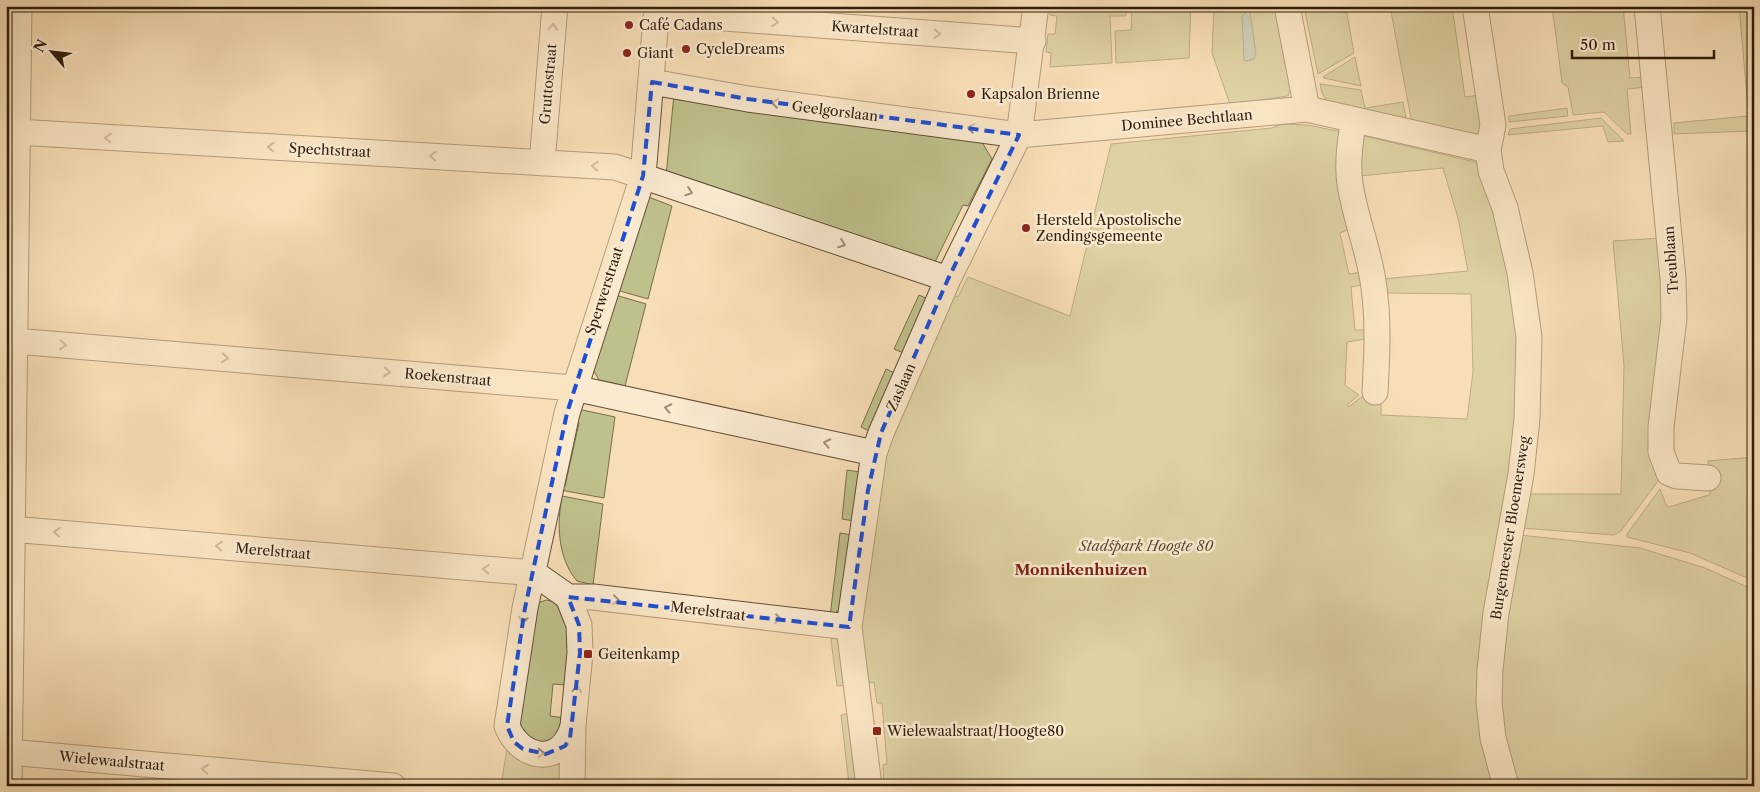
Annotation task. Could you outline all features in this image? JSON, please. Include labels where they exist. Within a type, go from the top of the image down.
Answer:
[{"type":"street","points":[[9,786],[19,6]]},
{"type":"street","name":"Gruttostraat","points":[[542,163],[555,6]]},
{"type":"street","name":"Zaslaan","points":[[869,786],[849,627],[874,453],[948,279],[1019,136],[1033,41],[1036,6]]},
{"type":"street","points":[[1287,6],[1307,109]]},
{"type":"street","name":"Burgemeester Bloemersweg","points":[[1475,6],[1493,125],[1488,150],[1491,171],[1505,208],[1520,273],[1528,337],[1527,419],[1521,474],[1496,613],[1490,670],[1489,702],[1493,738],[1506,786]]},
{"type":"street","name":"Treublaan","points":[[1647,6],[1673,278],[1674,318],[1663,401],[1662,452],[1669,473],[1676,476],[1708,478]]},
{"type":"street","name":"Kwartelstraat","points":[[657,10],[1033,41]]},
{"type":"street","name":"Sperwerstraat","points":[[573,726],[570,738],[565,746],[546,754],[523,749],[514,742],[507,726],[525,608],[567,413],[642,176],[657,10]]},
{"type":"street","name":"Geelgorslaan","points":[[652,82],[748,99],[1019,136]]},
{"type":"street","name":"Dominee Bechtlaan","points":[[1019,136],[1307,109],[1488,150]]},
{"type":"street","points":[[1354,120],[1351,135],[1350,184],[1373,280],[1378,330],[1375,392]]},
{"type":"street","name":"Spechtstraat","points":[[17,132],[615,167],[642,176]]},
{"type":"street","points":[[642,176],[948,279]]},
{"type":"street","name":"Roekenstraat","points":[[15,341],[574,388],[874,453]]},
{"type":"street","name":"Merelstraat","points":[[11,528],[534,573]]},
{"type":"street","points":[[534,573],[568,597]]},
{"type":"street","name":"Sperwerstraat","points":[[568,597],[579,625],[580,653],[573,726],[572,786]]},
{"type":"street","name":"Merelstraat","points":[[568,597],[593,597],[849,627]]},
{"type":"street","name":"Wielewaalstraat","points":[[9,752],[241,779],[393,786]]},
{"type":"highlighted area","points":[[652,82],[748,99],[1019,135],[948,279],[881,433],[868,490],[849,627],[568,597],[579,625],[580,653],[570,738],[565,746],[546,754],[523,749],[514,742],[507,726],[525,608],[567,413],[643,176]]},
{"type":"green space","points":[[1051,6],[1126,6],[1126,16],[1110,16],[1112,63],[1050,67],[1051,53],[1046,52],[1048,34],[1055,34],[1057,16],[1050,15]]},
{"type":"green space","points":[[1132,6],[1191,6],[1189,58],[1116,63],[1115,31],[1131,30]]},
{"type":"green space","points":[[1214,6],[1275,6],[1290,81],[1291,88],[1288,96],[1230,104],[1212,53]],"holes":[[[1247,11],[1254,59],[1247,61],[1242,16]]]},
{"type":"green space","points":[[1390,6],[1452,6],[1465,97],[1480,95],[1483,113],[1479,133],[1474,136],[1412,124]]},
{"type":"green space","points":[[1552,6],[1623,6],[1630,78],[1646,77],[1647,87],[1627,89],[1631,134],[1627,134],[1604,112],[1573,115],[1568,87],[1562,83]]},
{"type":"green space","points":[[1739,6],[1754,6],[1754,131],[1751,108],[1748,108]]},
{"type":"green space","points":[[1304,7],[1347,13],[1354,53],[1318,74]]},
{"type":"green space","points":[[1355,57],[1361,86],[1323,77]]},
{"type":"green space","points":[[1320,84],[1361,90],[1365,108],[1403,102],[1407,123],[1328,103],[1322,93]]},
{"type":"green space","points":[[674,94],[984,138],[983,144],[992,159],[968,206],[963,205],[933,266],[666,176]]},
{"type":"green space","points":[[1567,108],[1568,116],[1509,122],[1509,116]]},
{"type":"green space","points":[[1748,116],[1749,131],[1674,134],[1674,123]]},
{"type":"green space","points":[[1601,118],[1624,141],[1608,142],[1603,126],[1508,135],[1510,129]]},
{"type":"green space","name":"Stadspark Hoogte 80","points":[[1282,124],[1308,125],[1342,132],[1352,228],[1340,233],[1349,274],[1362,272],[1364,285],[1351,287],[1355,330],[1369,330],[1366,339],[1347,342],[1345,385],[1359,395],[1347,405],[1348,407],[1363,396],[1381,404],[1381,415],[1467,419],[1473,372],[1471,294],[1384,293],[1382,279],[1468,271],[1458,218],[1443,168],[1359,176],[1360,135],[1475,162],[1478,165],[1502,234],[1519,345],[1496,786],[884,786],[883,765],[887,764],[882,703],[877,703],[874,682],[870,683],[863,658],[859,628],[881,462],[952,295],[958,297],[968,277],[1070,316],[1111,144],[1272,128]]},
{"type":"green space","points":[[646,196],[672,206],[648,299],[613,289],[624,275],[644,214],[640,207]]},
{"type":"green space","points":[[1661,238],[1665,297],[1654,467],[1658,481],[1621,531],[1614,535],[1521,528],[1528,494],[1621,494],[1624,365],[1613,241]]},
{"type":"green space","points":[[612,294],[646,304],[625,386],[599,380],[592,368]]},
{"type":"green space","points":[[919,295],[930,300],[906,354],[894,349]]},
{"type":"green space","points":[[886,369],[897,374],[871,432],[861,427]]},
{"type":"green space","points":[[578,409],[615,417],[604,498],[560,490],[565,486],[579,423],[575,417]]},
{"type":"green space","points":[[1754,457],[1754,581],[1690,553],[1627,537],[1627,534],[1660,489],[1666,505],[1669,507],[1709,495],[1711,491],[1708,461]]},
{"type":"green space","points":[[847,470],[860,472],[854,521],[842,519]]},
{"type":"green space","points":[[562,496],[603,504],[593,585],[577,581],[570,572],[562,551],[559,518]]},
{"type":"green space","points":[[840,533],[852,535],[841,608],[830,617]]},
{"type":"green space","points":[[1520,535],[1640,548],[1705,568],[1754,590],[1754,786],[1515,786],[1503,737],[1499,671]]},
{"type":"green space","points":[[546,600],[556,604],[563,612],[569,636],[567,685],[553,684],[550,716],[565,718],[552,744],[528,741],[516,717],[538,603]]},
{"type":"green space","points":[[833,635],[839,641],[846,685],[837,686],[831,640]]},
{"type":"green space","points":[[850,713],[859,783],[849,784],[841,715]]},
{"type":"green space","points":[[507,748],[560,759],[567,786],[502,780]]},
{"type":"water","points":[[1247,11],[1250,12],[1256,54],[1254,59],[1246,61],[1244,60],[1242,16]]},
{"type":"place","name":"Café Cadans","points":[[629,25]]},
{"type":"place","name":"CycleDreams","points":[[686,49]]},
{"type":"place","name":"Giant","points":[[627,53]]},
{"type":"place","name":"Kapsalon Brienne","points":[[971,94]]},
{"type":"place","name":"Hersteld Apostolische Zendingsgemeente","points":[[1026,228]]},
{"type":"place","name":"Geitenkamp","points":[[588,654]]},
{"type":"place","name":"Wielewaalstraat/Hoogte80","points":[[877,731]]},
{"type":"district","name":"Monnikenhuizen","points":[[1081,570]]}]
